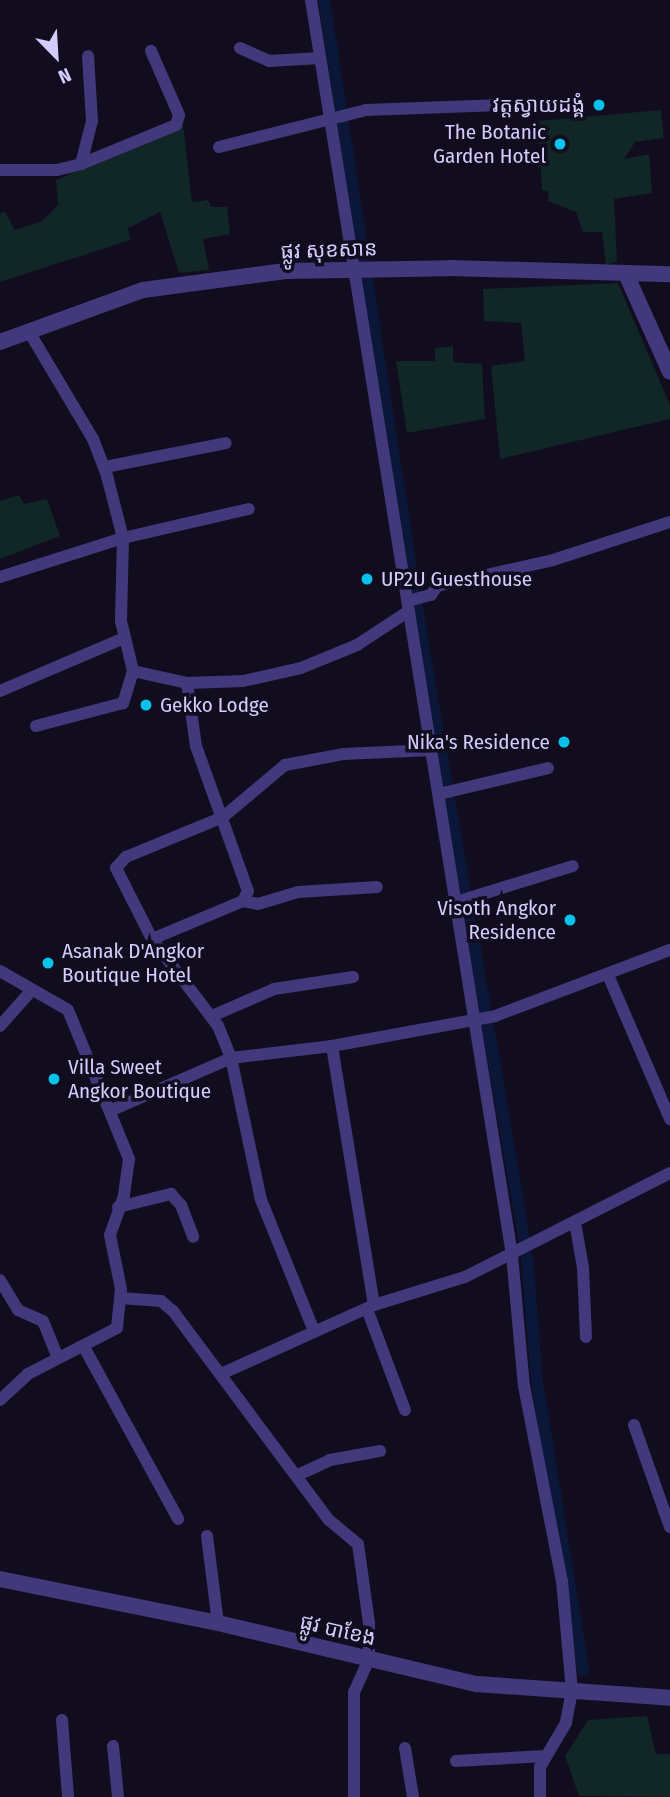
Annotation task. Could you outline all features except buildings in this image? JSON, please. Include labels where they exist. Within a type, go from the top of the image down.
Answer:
[{"type":"street","points":[[311,0],[320,58],[338,117],[415,602],[432,750],[448,792],[522,1251],[524,1386],[562,1581],[572,1691],[566,1723],[546,1756],[539,1774],[540,1797]]},
{"type":"street","points":[[240,48],[269,61],[320,58]]},
{"type":"street","points":[[0,170],[57,170],[81,164],[176,125],[179,115],[151,51]]},
{"type":"street","points":[[81,164],[92,121],[88,56]]},
{"type":"street","points":[[219,147],[338,117],[406,106],[501,105]]},
{"type":"street","name":"ផ្លូវ សុខសាន","points":[[0,342],[143,290],[286,271],[363,269],[670,274]]},
{"type":"street","points":[[626,274],[670,372]]},
{"type":"street","points":[[29,330],[93,439],[105,467],[123,538],[124,638],[133,671],[123,703],[36,726]]},
{"type":"street","points":[[105,467],[226,443]]},
{"type":"street","points":[[0,577],[123,538],[249,509]]},
{"type":"street","points":[[133,671],[187,682],[243,681],[301,668],[357,645],[437,586],[553,560],[670,522]]},
{"type":"street","points":[[0,691],[124,638]]},
{"type":"street","points":[[187,682],[196,746],[246,883],[243,901]]},
{"type":"street","points":[[314,1331],[261,1200],[231,1058],[212,1016],[152,939],[117,872],[118,864],[223,817],[285,765],[344,754],[432,750]]},
{"type":"street","points":[[448,792],[548,768]]},
{"type":"street","points":[[465,900],[573,866]]},
{"type":"street","points":[[152,939],[243,901],[258,904],[312,890],[377,887]]},
{"type":"street","points":[[112,1110],[231,1058],[332,1046],[484,1019],[670,950]]},
{"type":"street","points":[[0,971],[68,1010],[96,1085],[112,1110],[129,1159],[124,1196],[110,1235],[120,1298],[118,1325],[109,1335],[28,1374],[0,1400]]},
{"type":"street","points":[[608,975],[670,1119]]},
{"type":"street","points":[[212,1016],[274,989],[353,977]]},
{"type":"street","points":[[0,1026],[32,990]]},
{"type":"street","points":[[332,1046],[370,1307],[405,1410]]},
{"type":"street","points":[[221,1374],[370,1307],[465,1277],[522,1251],[670,1173]]},
{"type":"street","points":[[118,1207],[171,1194],[181,1205],[193,1237]]},
{"type":"street","points":[[575,1222],[583,1268],[586,1337]]},
{"type":"street","points":[[0,1280],[19,1310],[43,1321],[58,1359]]},
{"type":"street","points":[[120,1298],[166,1305],[298,1475],[329,1520],[358,1544],[366,1577],[369,1659],[354,1692],[354,1797]]},
{"type":"street","points":[[84,1348],[178,1519]]},
{"type":"street","points":[[634,1425],[670,1527]]},
{"type":"street","points":[[298,1475],[330,1460],[380,1451]]},
{"type":"street","points":[[208,1536],[218,1623]]},
{"type":"street","name":"ផ្លូវ បាខែង","points":[[0,1579],[218,1623],[477,1684],[670,1698]]},
{"type":"street","points":[[62,1720],[68,1797]]},
{"type":"street","points":[[113,1746],[118,1797]]},
{"type":"street","points":[[405,1748],[413,1797]]},
{"type":"street","points":[[456,1761],[546,1756]]},
{"type":"green space","points":[[661,110],[664,138],[635,142],[624,159],[649,154],[652,193],[614,199],[617,261],[606,265],[602,232],[583,232],[576,212],[548,201],[549,192],[542,190],[538,121]]},
{"type":"green space","points":[[183,125],[192,202],[208,200],[211,207],[227,207],[230,234],[203,239],[209,270],[179,273],[160,212],[128,228],[130,240],[0,282],[0,213],[5,212],[15,230],[42,221],[58,205],[56,180]]},
{"type":"green space","points":[[618,283],[670,405],[670,419],[500,459],[491,366],[525,361],[521,323],[484,321],[483,289]]},
{"type":"green space","points":[[453,346],[453,362],[482,364],[485,419],[407,433],[396,361],[435,361],[435,348]]},
{"type":"green space","points":[[19,495],[24,504],[47,499],[60,536],[0,559],[0,501]]},
{"type":"green space","points":[[647,1716],[656,1754],[670,1754],[670,1797],[579,1796],[565,1756],[588,1720]]},
{"type":"waterway","points":[[324,0],[421,634],[525,1244]]},
{"type":"waterway","points":[[527,1257],[537,1382],[583,1670]]},
{"type":"place","name":"វត្តស្វាយដង្គំ","points":[[599,105]]},
{"type":"place","name":"The Botanic Garden Hotel","points":[[560,144]]},
{"type":"place","name":"UP2U Guesthouse","points":[[367,579]]},
{"type":"place","name":"Gekko Lodge","points":[[146,705]]},
{"type":"place","name":"Nika's Residence","points":[[564,742]]},
{"type":"place","name":"Visoth Angkor Residence","points":[[570,920]]},
{"type":"place","name":"Asanak D'Angkor Boutique Hotel","points":[[48,963]]},
{"type":"place","name":"Villa Sweet Angkor Boutique","points":[[54,1079]]}]
